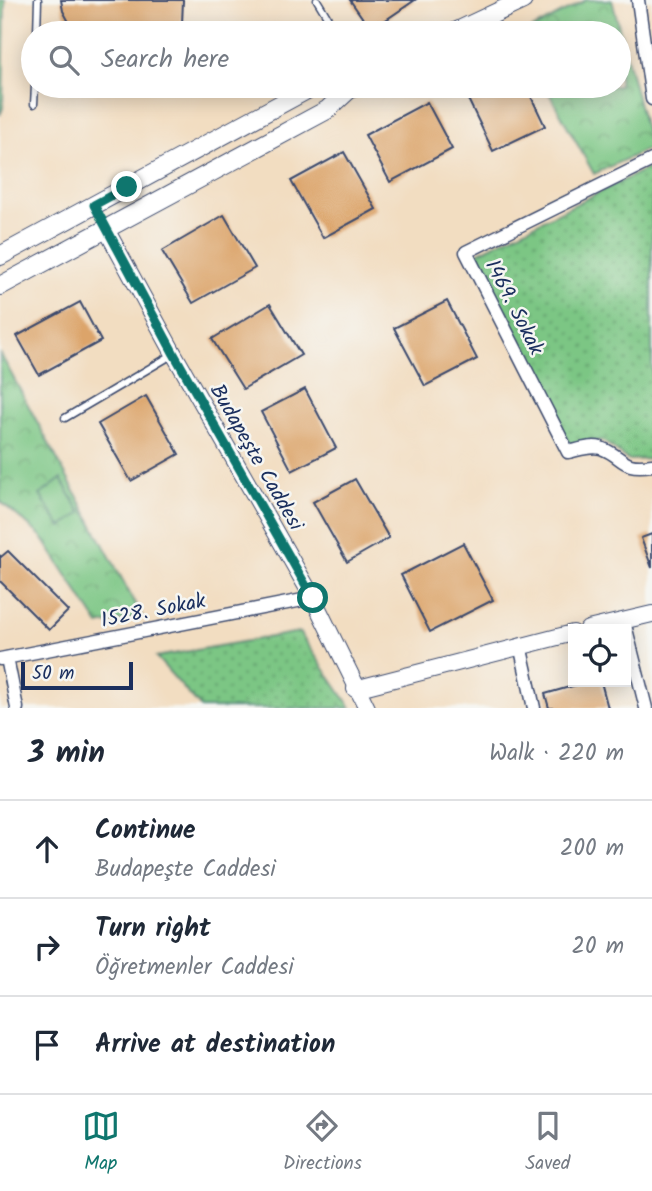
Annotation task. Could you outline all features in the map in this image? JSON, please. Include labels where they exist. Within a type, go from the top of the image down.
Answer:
[{"type":"main road","points":[[478,21],[523,0]]},
{"type":"main road","points":[[0,256],[292,98]]},
{"type":"main road","points":[[0,286],[327,110],[340,98]]},
{"type":"main road","points":[[94,205],[106,229]]},
{"type":"street","points":[[638,0],[652,99]]},
{"type":"street","name":"1469. Sokak","points":[[652,160],[466,252],[568,452],[593,447],[602,449],[628,466],[652,466]]},
{"type":"street","name":"Budapeşte Caddesi","points":[[106,229],[313,598],[355,689],[367,708]]},
{"type":"street","name":"1528. Sokak","points":[[4,659],[313,598]]},
{"type":"street","points":[[610,624],[652,614]]},
{"type":"street","points":[[624,621],[646,708]]},
{"type":"street","points":[[355,689],[568,634]]},
{"type":"street","points":[[520,645],[534,708]]},
{"type":"street","points":[[4,659],[18,708]]},
{"type":"lane","points":[[37,21],[38,0]]},
{"type":"lane","points":[[317,0],[330,21]]},
{"type":"lane","points":[[34,98],[34,104]]},
{"type":"lane","points":[[65,418],[174,354]]},
{"type":"green space","points":[[0,0],[5,0],[3,108],[0,115]]},
{"type":"green space","points":[[586,0],[612,0],[617,21],[547,21]]},
{"type":"green space","points":[[631,74],[650,148],[594,174],[552,98],[631,98]]},
{"type":"green space","points":[[652,166],[652,459],[628,460],[602,440],[570,445],[473,255]]},
{"type":"green space","points":[[0,353],[142,616],[99,625],[41,536],[0,501]]},
{"type":"green space","points":[[61,479],[81,513],[61,527],[40,495]]},
{"type":"green space","points":[[299,632],[351,708],[201,708],[156,657]]},
{"type":"building","points":[[61,0],[183,0],[182,21],[68,21]]},
{"type":"building","points":[[350,0],[415,0],[384,21],[365,21]]},
{"type":"building","points":[[467,98],[532,98],[545,126],[493,151]]},
{"type":"building","points":[[427,102],[452,149],[390,182],[365,135]]},
{"type":"building","points":[[344,152],[376,209],[323,238],[291,181]]},
{"type":"building","points":[[224,215],[255,268],[193,303],[162,251]]},
{"type":"building","points":[[447,301],[477,359],[425,386],[394,328]]},
{"type":"building","points":[[80,302],[101,341],[39,375],[17,336]]},
{"type":"building","points":[[270,304],[301,355],[243,389],[212,339]]},
{"type":"building","points":[[305,389],[336,448],[292,471],[261,412]]},
{"type":"building","points":[[146,396],[179,454],[131,481],[98,424]]},
{"type":"building","points":[[355,479],[389,538],[347,562],[313,502]]},
{"type":"building","points":[[652,534],[652,568],[641,538]]},
{"type":"building","points":[[463,543],[493,600],[430,632],[401,575]]},
{"type":"building","points":[[8,551],[68,611],[49,630],[0,581],[0,555],[1,557]]},
{"type":"building","points":[[570,687],[602,687],[608,708],[549,708],[545,694]]},
{"type":"route","points":[[127,187],[94,205],[174,354],[313,598]]}]
